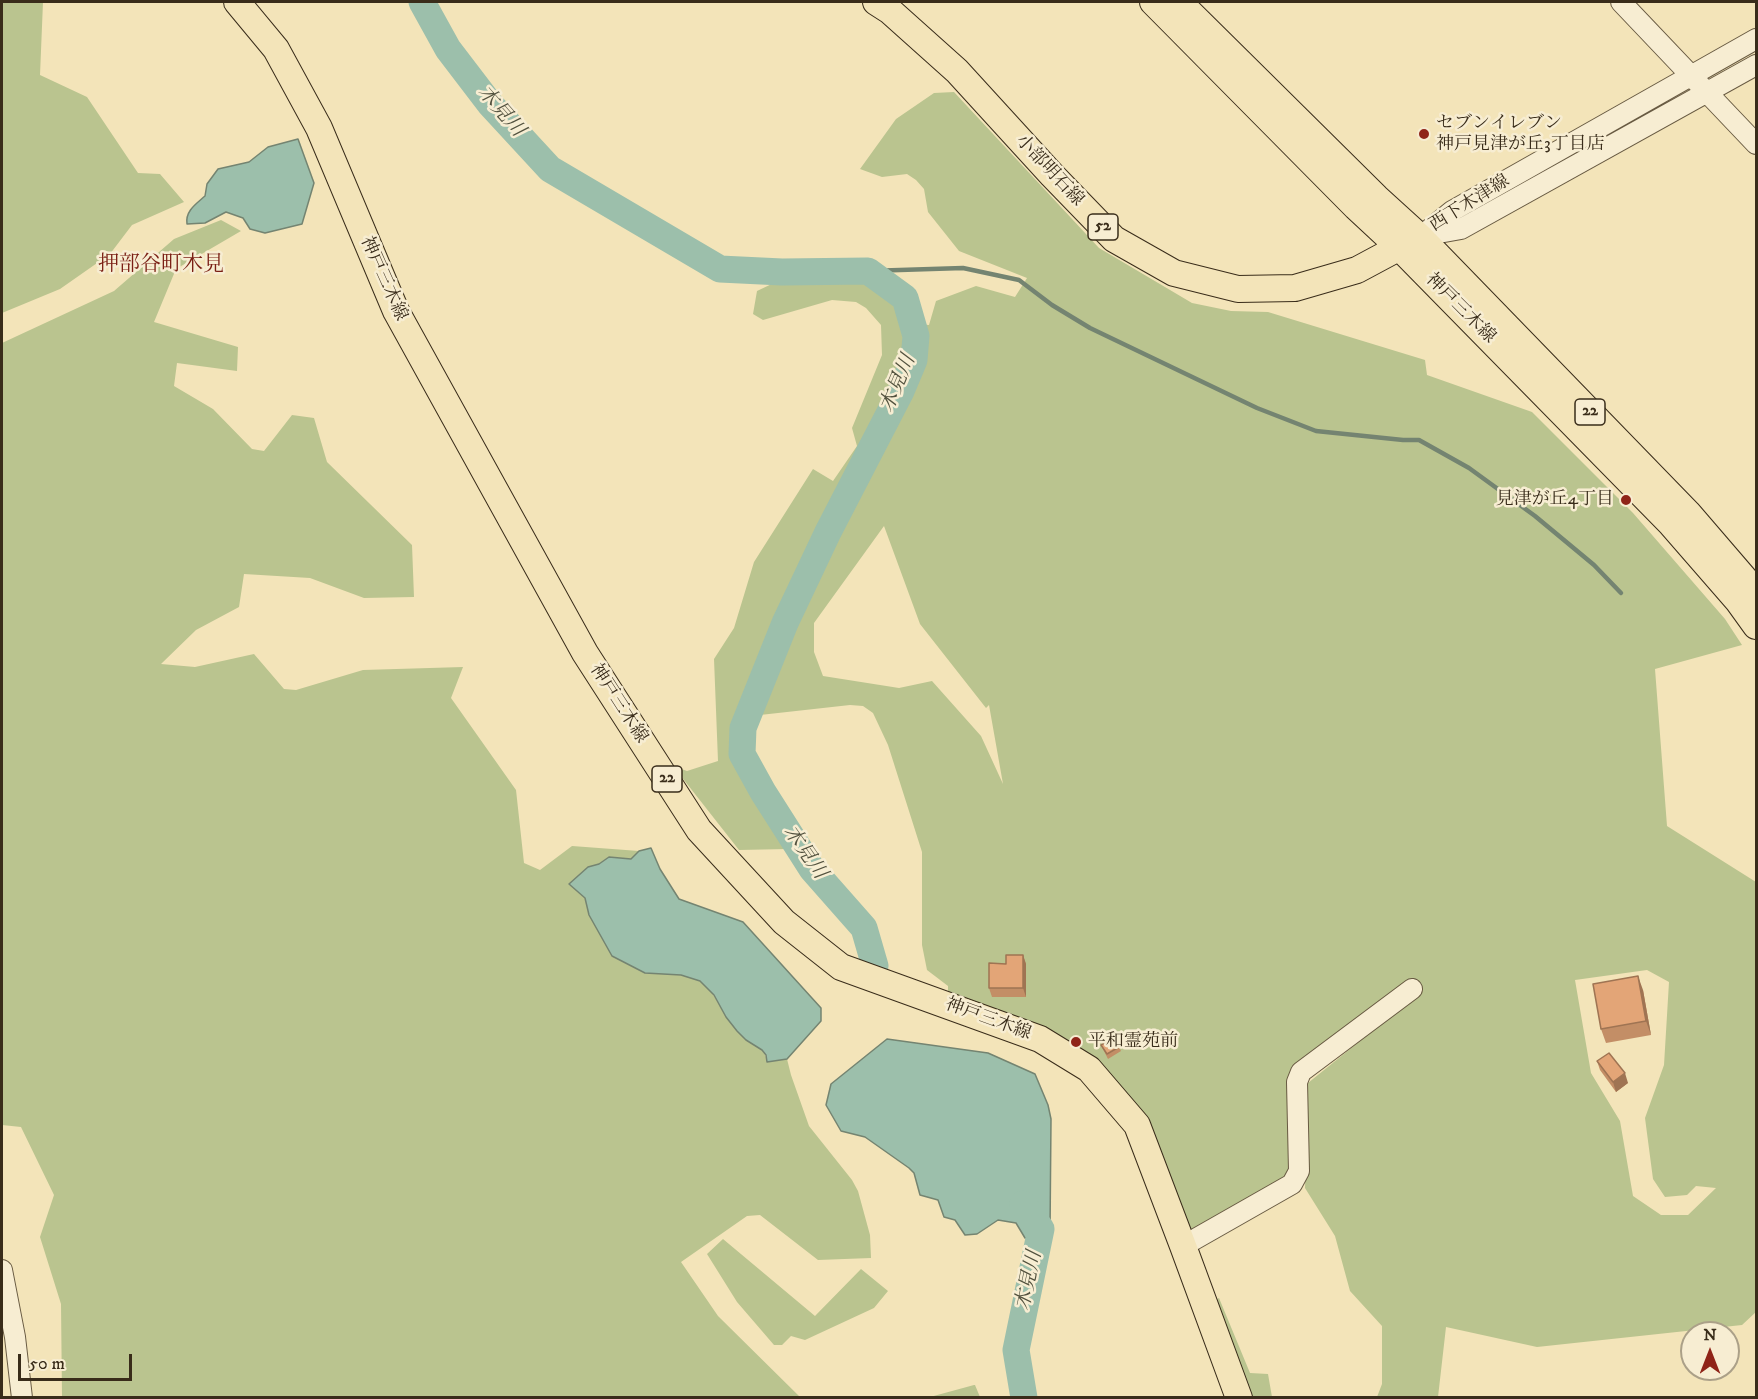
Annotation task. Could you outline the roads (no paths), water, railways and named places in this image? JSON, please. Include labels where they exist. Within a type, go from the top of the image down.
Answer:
[{"type":"main road","name":"神戸三木線","points":[[237,2],[276,49],[319,128],[396,311],[585,653],[699,830],[784,922],[841,967],[1040,1040],[1089,1069],[1137,1125],[1239,1398]]},
{"type":"main road","name":"小部明石線","points":[[876,2],[890,11],[957,71],[1052,176],[1114,238],[1174,273],[1238,289],[1295,288],[1358,270],[1409,242]]},
{"type":"main road","name":"神戸三木線","points":[[1153,2],[1356,207],[1409,242],[1688,513],[1756,592]]},
{"type":"main road","name":"神戸三木線","points":[[1179,2],[1376,197],[1409,242],[1671,524],[1756,626]]},
{"type":"street","points":[[1621,2],[1756,144]]},
{"type":"street","name":"西下木津線","points":[[1409,242],[1452,211],[1756,39]]},
{"type":"street","name":"西下木津線","points":[[1409,242],[1461,229],[1756,65]]},
{"type":"street","points":[[1183,1246],[1292,1184],[1299,1172],[1297,1082],[1301,1072],[1412,988]]},
{"type":"street","points":[[2,1270],[15,1337],[22,1398]]},
{"type":"waterway","name":"木見川","points":[[422,2],[448,49],[490,104],[550,169],[720,269],[782,272],[868,271],[905,298],[916,336],[914,360],[901,391],[828,532],[785,623],[743,728],[742,754],[763,792],[812,869],[864,928],[875,966]]},
{"type":"waterway","points":[[868,271],[963,268],[1019,280],[1052,305],[1090,328],[1257,408],[1316,431],[1419,440],[1469,468],[1535,516],[1594,565],[1621,593]]},
{"type":"waterway","name":"木見川","points":[[1023,1204],[1041,1229],[1016,1350],[1024,1398]]},
{"type":"place","name":"セブンイレブン 神戸見津が丘3丁目店","points":[[1424,134]]},
{"type":"place","name":"見津が丘4丁目","points":[[1626,500]]},
{"type":"place","name":"平和霊苑前","points":[[1076,1042]]},
{"type":"district","name":"押部谷町木見","points":[[161,266]]}]
